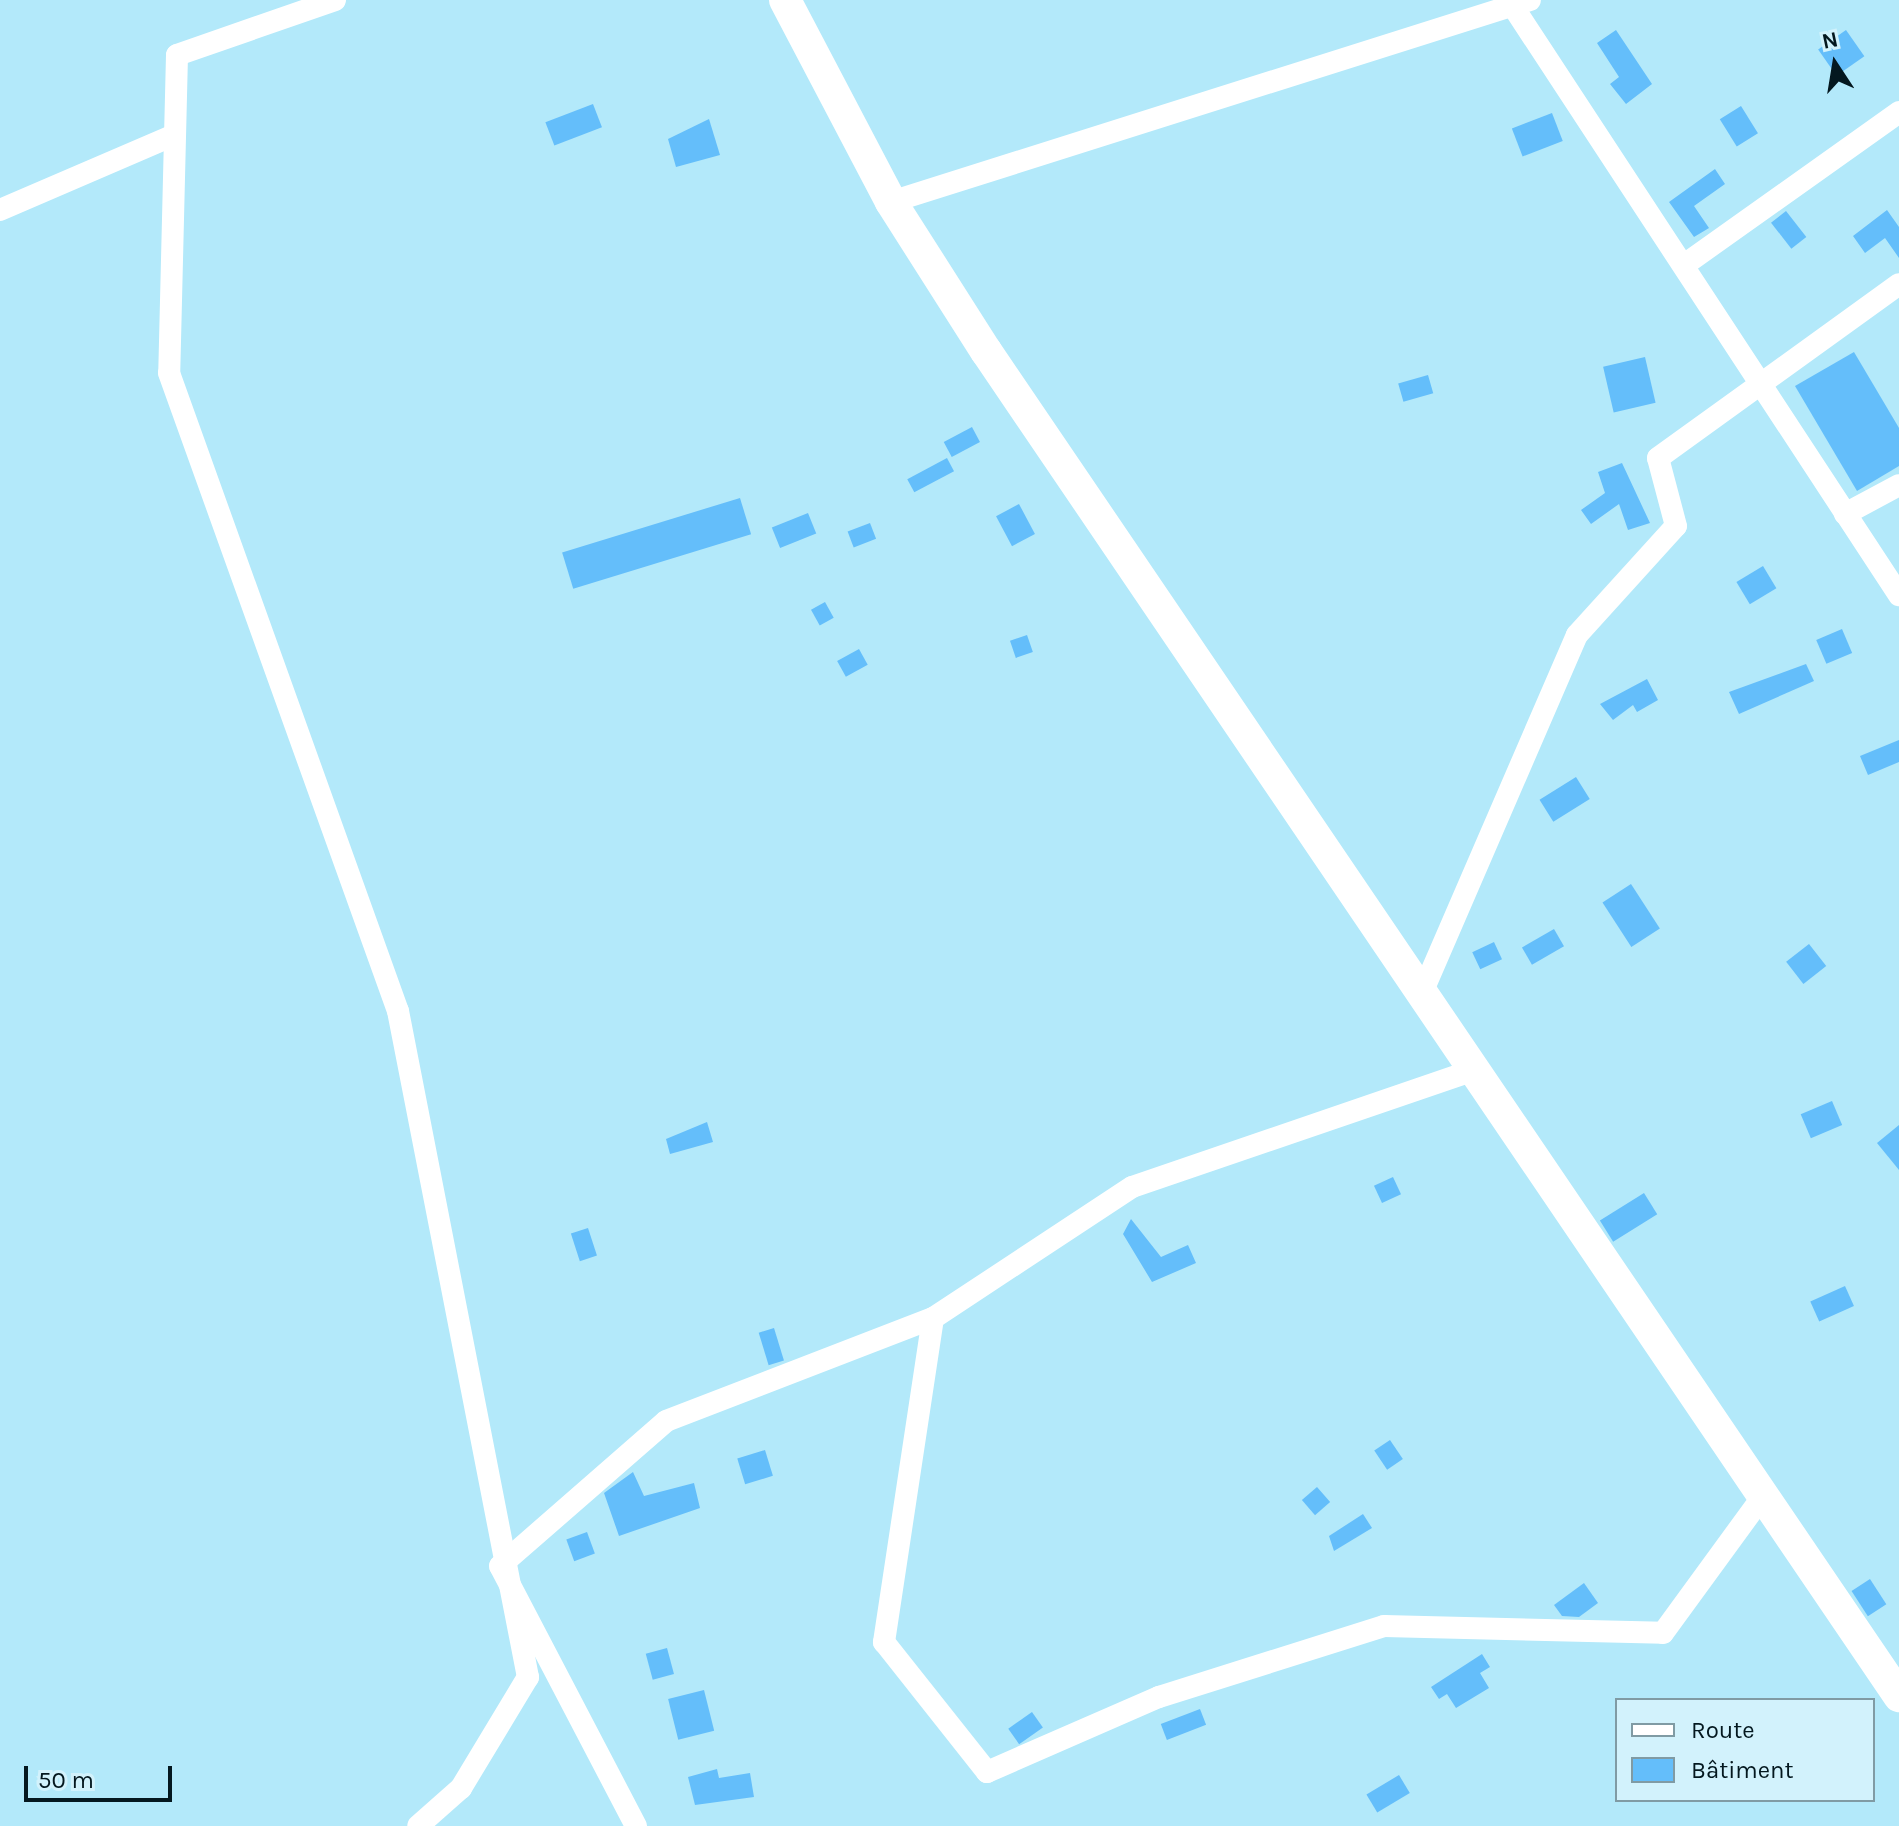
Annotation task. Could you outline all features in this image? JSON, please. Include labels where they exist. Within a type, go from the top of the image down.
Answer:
[{"type":"main road","points":[[785,0],[891,202],[1899,1696]]},
{"type":"street","points":[[335,0],[177,55],[169,373],[398,1011],[500,1566],[528,1677],[461,1788],[418,1826]]},
{"type":"street","points":[[891,202],[1521,3],[1684,265],[1899,595]]},
{"type":"street","points":[[1684,265],[1899,112]]},
{"type":"street","points":[[0,210],[174,135]]},
{"type":"street","points":[[1422,993],[1577,635],[1676,526],[1658,458],[1759,380],[1899,284]]},
{"type":"street","points":[[1845,514],[1899,485]]},
{"type":"street","points":[[500,1566],[666,1421],[933,1318],[1132,1187],[1474,1070]]},
{"type":"street","points":[[933,1318],[884,1642],[987,1772],[1159,1697],[1384,1626],[1663,1633],[1763,1496]]},
{"type":"street","points":[[500,1566],[636,1826]]},
{"type":"building","points":[[1616,30],[1652,84],[1626,104],[1610,84],[1619,77],[1597,43]]},
{"type":"building","points":[[1846,30],[1864,56],[1837,76],[1818,50]]},
{"type":"building","points":[[593,104],[602,127],[554,146],[545,122]]},
{"type":"building","points":[[1741,106],[1758,133],[1737,146],[1720,119]]},
{"type":"building","points":[[1552,113],[1563,141],[1523,156],[1512,128]]},
{"type":"building","points":[[709,119],[720,155],[676,167],[668,139]]},
{"type":"building","points":[[1715,169],[1725,184],[1694,206],[1709,228],[1694,237],[1669,202]]},
{"type":"building","points":[[1887,210],[1899,227],[1899,258],[1885,238],[1865,253],[1853,236]]},
{"type":"building","points":[[1786,211],[1806,237],[1791,249],[1771,223]]},
{"type":"building","points":[[1854,352],[1899,428],[1899,466],[1857,491],[1795,386]]},
{"type":"building","points":[[1645,357],[1656,403],[1614,412],[1603,367]]},
{"type":"building","points":[[1428,375],[1433,393],[1403,402],[1398,384]]},
{"type":"building","points":[[972,427],[980,442],[952,457],[944,442]]},
{"type":"building","points":[[947,458],[954,471],[914,492],[907,479]]},
{"type":"building","points":[[1622,463],[1650,523],[1628,530],[1619,504],[1591,524],[1581,510],[1605,493],[1598,472]]},
{"type":"building","points":[[740,498],[751,534],[573,589],[562,552]]},
{"type":"building","points":[[1019,504],[1035,534],[1012,546],[996,516]]},
{"type":"building","points":[[808,513],[816,533],[780,548],[772,528]]},
{"type":"building","points":[[870,523],[876,539],[854,547],[848,532]]},
{"type":"building","points":[[1763,566],[1776,588],[1750,604],[1736,582]]},
{"type":"building","points":[[825,602],[834,618],[820,626],[811,610]]},
{"type":"building","points":[[1842,629],[1852,653],[1826,664],[1816,640]]},
{"type":"building","points":[[1027,635],[1033,652],[1016,658],[1010,641]]},
{"type":"building","points":[[859,649],[868,665],[846,677],[837,661]]},
{"type":"building","points":[[1806,664],[1814,681],[1739,714],[1729,692]]},
{"type":"building","points":[[1647,679],[1658,700],[1637,712],[1633,705],[1613,720],[1600,704]]},
{"type":"building","points":[[1899,740],[1899,762],[1868,775],[1860,756]]},
{"type":"building","points":[[1576,777],[1590,799],[1553,822],[1540,800]]},
{"type":"building","points":[[1631,884],[1660,928],[1631,947],[1602,903]]},
{"type":"building","points":[[1554,929],[1564,946],[1532,965],[1522,947]]},
{"type":"building","points":[[1494,942],[1502,959],[1480,969],[1472,952]]},
{"type":"building","points":[[1809,944],[1826,966],[1803,984],[1786,962]]},
{"type":"building","points":[[1832,1101],[1842,1125],[1811,1138],[1801,1114]]},
{"type":"building","points":[[707,1122],[713,1142],[670,1154],[666,1139]]},
{"type":"building","points":[[1899,1125],[1899,1170],[1877,1143]]},
{"type":"building","points":[[1393,1177],[1401,1194],[1382,1203],[1374,1186]]},
{"type":"building","points":[[1644,1193],[1657,1214],[1613,1242],[1600,1221]]},
{"type":"building","points":[[1131,1219],[1161,1257],[1188,1245],[1196,1263],[1152,1282],[1123,1234]]},
{"type":"building","points":[[588,1228],[597,1256],[580,1261],[571,1234]]},
{"type":"building","points":[[1845,1286],[1854,1306],[1819,1322],[1810,1301]]},
{"type":"building","points":[[774,1328],[784,1361],[769,1365],[759,1333]]},
{"type":"building","points":[[1390,1440],[1403,1459],[1387,1470],[1374,1451]]},
{"type":"building","points":[[765,1450],[773,1476],[745,1484],[737,1458]]},
{"type":"building","points":[[633,1472],[644,1496],[694,1483],[700,1508],[619,1536],[604,1493]]},
{"type":"building","points":[[1317,1487],[1330,1502],[1315,1515],[1302,1500]]},
{"type":"building","points":[[1363,1514],[1372,1528],[1334,1551],[1329,1536]]},
{"type":"building","points":[[587,1532],[595,1554],[574,1561],[566,1540]]},
{"type":"building","points":[[1870,1579],[1886,1604],[1868,1616],[1852,1591]]},
{"type":"building","points":[[1584,1583],[1598,1603],[1579,1617],[1562,1616],[1554,1605]]},
{"type":"building","points":[[667,1648],[674,1674],[653,1680],[646,1654]]},
{"type":"building","points":[[1482,1654],[1490,1667],[1480,1673],[1489,1688],[1456,1708],[1447,1694],[1439,1699],[1431,1687]]},
{"type":"building","points":[[704,1690],[714,1731],[678,1740],[668,1699]]},
{"type":"building","points":[[1200,1709],[1206,1725],[1167,1740],[1161,1724]]},
{"type":"building","points":[[1032,1712],[1043,1728],[1019,1744],[1008,1729]]},
{"type":"building","points":[[717,1769],[719,1778],[750,1773],[754,1797],[695,1805],[688,1777]]},
{"type":"building","points":[[1399,1775],[1410,1793],[1377,1813],[1366,1795]]}]
